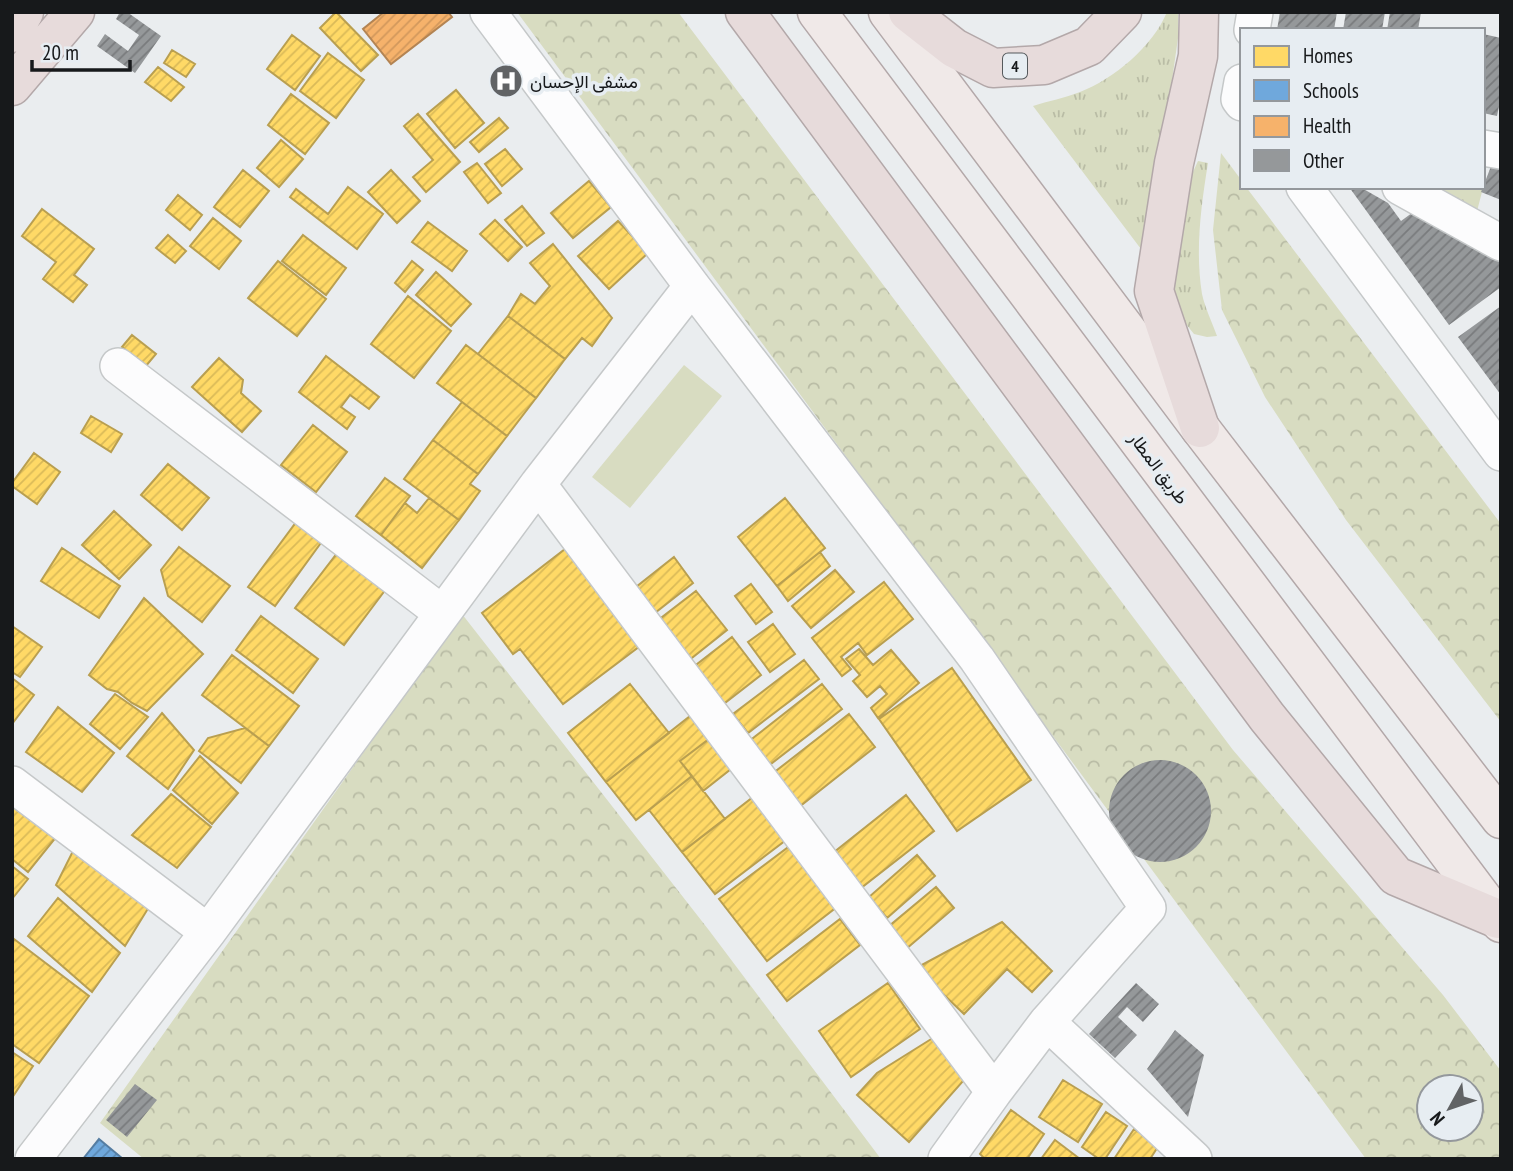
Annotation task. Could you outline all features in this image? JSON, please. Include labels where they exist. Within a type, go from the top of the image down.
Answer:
[{"type":"highway","points":[[12,33],[24,12]]},
{"type":"highway","points":[[12,86],[75,12]]},
{"type":"highway","points":[[744,12],[1267,717],[1396,876],[1499,921]]},
{"type":"highway","name":"4","points":[[908,12],[954,48],[993,68],[1045,65],[1089,46],[1122,12]]},
{"type":"highway","points":[[1199,12],[1198,56],[1174,163],[1154,291],[1200,428]]},
{"type":"main road","name":"طريق المطار","points":[[817,12],[1499,921]]},
{"type":"main road","points":[[888,12],[1200,428],[1501,820]]},
{"type":"street","points":[[488,12],[692,286],[977,659],[1148,908],[1047,1022],[946,1159]]},
{"type":"street","points":[[1305,189],[1501,453]]},
{"type":"street","points":[[1404,189],[1501,243]]},
{"type":"street","points":[[33,1159],[208,932],[538,484],[692,286]]},
{"type":"street","points":[[118,366],[442,613]]},
{"type":"street","points":[[538,484],[994,1092]]},
{"type":"street","points":[[12,784],[208,932]]},
{"type":"street","points":[[1047,1022],[1194,1159]]},
{"type":"green space","points":[[517,12],[678,12],[1233,750],[1443,995],[1501,1071],[1501,1159],[1366,1159]]},
{"type":"green space","points":[[1167,12],[1178,12],[1178,38],[1147,257],[1033,106],[1080,92],[1119,70],[1152,37]]},
{"type":"green space","points":[[1221,153],[1240,178],[1240,189],[1248,189],[1501,524],[1501,722],[1346,520],[1265,397],[1222,310],[1213,230]]},
{"type":"green space","points":[[1198,161],[1208,163],[1200,228],[1200,278],[1203,299],[1217,336],[1207,337],[1194,334],[1177,313],[1169,284],[1181,198]]},
{"type":"green space","points":[[1442,189],[1483,189],[1476,215],[1441,192]]},
{"type":"green space","points":[[684,365],[722,396],[630,508],[592,477]]},
{"type":"green space","points":[[462,614],[708,929],[881,1159],[144,1159],[100,1123]]},
{"type":"building: Homes","points":[[336,12],[378,55],[361,71],[320,28]]},
{"type":"building: Homes","points":[[292,35],[320,56],[295,90],[267,69]]},
{"type":"building: Homes","points":[[172,50],[195,64],[186,77],[164,63]]},
{"type":"building: Homes","points":[[328,53],[364,80],[336,118],[300,91]]},
{"type":"building: Homes","points":[[158,67],[184,87],[171,101],[145,82]]},
{"type":"building: Homes","points":[[456,90],[484,123],[455,148],[427,114]]},
{"type":"building: Homes","points":[[291,94],[329,123],[305,154],[268,125]]},
{"type":"building: Homes","points":[[418,114],[460,162],[426,192],[413,177],[433,160],[404,126]]},
{"type":"building: Homes","points":[[499,118],[508,128],[479,152],[470,142]]},
{"type":"building: Homes","points":[[281,140],[303,159],[279,187],[257,168]]},
{"type":"building: Homes","points":[[505,149],[522,169],[502,186],[485,164]]},
{"type":"building: Homes","points":[[477,163],[501,193],[488,203],[464,172]]},
{"type":"building: Homes","points":[[243,170],[269,191],[240,227],[214,207]]},
{"type":"building: Homes","points":[[391,170],[420,201],[397,223],[368,192]]},
{"type":"building: Homes","points":[[589,181],[611,207],[573,238],[551,213]]},
{"type":"building: Homes","points":[[348,187],[383,214],[357,249],[290,197],[296,189],[328,214]]},
{"type":"building: Homes","points":[[178,195],[202,215],[190,230],[166,210]]},
{"type":"building: Homes","points":[[522,206],[544,233],[527,246],[505,220]]},
{"type":"building: Homes","points":[[42,209],[94,249],[74,275],[87,285],[73,302],[43,279],[56,262],[22,236]]},
{"type":"building: Homes","points":[[213,218],[241,241],[219,269],[190,246]]},
{"type":"building: Homes","points":[[495,220],[522,247],[508,261],[480,234]]},
{"type":"building: Homes","points":[[618,221],[648,253],[609,289],[578,256]]},
{"type":"building: Homes","points":[[428,222],[467,251],[452,271],[412,242]]},
{"type":"building: Homes","points":[[168,235],[186,251],[175,263],[156,248]]},
{"type":"building: Homes","points":[[303,235],[346,268],[326,295],[282,261]]},
{"type":"building: Homes","points":[[553,244],[612,318],[592,346],[582,338],[565,359],[508,316],[521,294],[535,304],[550,286],[530,263]]},
{"type":"building: Homes","points":[[278,261],[326,299],[297,336],[248,298]]},
{"type":"building: Homes","points":[[412,261],[423,270],[405,292],[395,283]]},
{"type":"building: Homes","points":[[436,272],[471,304],[451,326],[416,295]]},
{"type":"building: Homes","points":[[408,296],[451,331],[414,378],[371,344]]},
{"type":"building: Homes","points":[[508,316],[565,359],[536,398],[478,354]]},
{"type":"building: Homes","points":[[132,335],[156,354],[145,367],[122,347]]},
{"type":"building: Homes","points":[[466,345],[536,398],[507,436],[437,383]]},
{"type":"building: Homes","points":[[326,356],[379,397],[369,409],[350,395],[341,407],[355,417],[347,429],[299,392]]},
{"type":"building: Homes","points":[[219,358],[243,380],[241,393],[261,411],[242,432],[192,387]]},
{"type":"building: Homes","points":[[462,402],[507,436],[478,474],[433,440]]},
{"type":"building: Homes","points":[[91,416],[122,434],[111,452],[81,433]]},
{"type":"building: Homes","points":[[313,425],[347,452],[316,492],[281,465]]},
{"type":"building: Homes","points":[[433,440],[478,474],[470,484],[480,491],[459,520],[404,479]]},
{"type":"building: Homes","points":[[34,453],[60,472],[37,504],[12,486]]},
{"type":"building: Homes","points":[[168,464],[209,498],[182,530],[141,495]]},
{"type":"building: Homes","points":[[385,478],[410,496],[381,535],[356,516]]},
{"type":"building: Homes","points":[[429,498],[459,520],[422,568],[381,535],[405,503],[417,513]]},
{"type":"building: Homes","points":[[785,498],[825,548],[777,586],[738,537]]},
{"type":"building: Homes","points":[[114,511],[151,545],[119,579],[82,545]]},
{"type":"building: Homes","points":[[297,521],[323,540],[275,606],[248,587]]},
{"type":"building: Homes","points":[[569,546],[644,643],[563,704],[520,649],[513,654],[482,613]]},
{"type":"building: Homes","points":[[179,547],[230,586],[202,622],[168,596],[161,570]]},
{"type":"building: Homes","points":[[62,548],[120,586],[99,618],[41,581]]},
{"type":"building: Homes","points":[[338,552],[386,589],[344,645],[295,608]]},
{"type":"building: Homes","points":[[820,552],[830,566],[788,601],[777,586]]},
{"type":"building: Homes","points":[[674,557],[693,583],[651,616],[631,591]]},
{"type":"building: Homes","points":[[835,570],[854,592],[811,628],[792,606]]},
{"type":"building: Homes","points":[[884,582],[913,619],[867,655],[858,643],[841,657],[851,669],[842,676],[812,638]]},
{"type":"building: Homes","points":[[751,584],[772,612],[756,624],[735,596]]},
{"type":"building: Homes","points":[[696,591],[727,630],[688,661],[657,621]]},
{"type":"building: Homes","points":[[144,598],[203,654],[147,711],[118,692],[107,689],[89,675]]},
{"type":"building: Homes","points":[[261,616],[318,659],[293,693],[236,650]]},
{"type":"building: Homes","points":[[773,624],[795,654],[770,672],[748,642]]},
{"type":"building: Homes","points":[[12,626],[42,647],[20,677],[12,672]]},
{"type":"building: Homes","points":[[732,637],[761,675],[721,706],[692,668]]},
{"type":"building: Homes","points":[[859,649],[873,665],[891,650],[919,683],[878,718],[871,708],[887,694],[880,686],[867,697],[853,681],[860,675],[846,659]]},
{"type":"building: Homes","points":[[232,655],[299,706],[269,746],[202,695]]},
{"type":"building: Homes","points":[[804,660],[819,679],[748,733],[733,714]]},
{"type":"building: Homes","points":[[952,668],[1031,780],[957,831],[879,719]]},
{"type":"building: Homes","points":[[12,678],[34,695],[12,724]]},
{"type":"building: Homes","points":[[630,684],[669,733],[606,782],[568,733]]},
{"type":"building: Homes","points":[[822,684],[842,709],[767,767],[748,742]]},
{"type":"building: Homes","points":[[115,694],[148,717],[120,749],[90,724]]},
{"type":"building: Homes","points":[[58,707],[114,753],[82,792],[26,752]]},
{"type":"building: Homes","points":[[162,713],[194,750],[168,789],[127,756]]},
{"type":"building: Homes","points":[[694,713],[713,736],[680,761],[692,776],[636,820],[606,782]]},
{"type":"building: Homes","points":[[849,714],[875,747],[799,807],[772,774]]},
{"type":"building: Homes","points":[[245,728],[269,746],[241,783],[199,751],[208,738]]},
{"type":"building: Homes","points":[[713,736],[736,765],[703,791],[680,761]]},
{"type":"building: Homes","points":[[200,756],[238,793],[212,824],[173,790]]},
{"type":"building: Homes","points":[[692,776],[725,819],[682,852],[649,810]]},
{"type":"building: Homes","points":[[171,794],[211,827],[177,868],[132,835]]},
{"type":"building: Homes","points":[[757,794],[790,837],[715,894],[682,852]]},
{"type":"building: Homes","points":[[906,795],[934,831],[861,888],[833,853]]},
{"type":"building: Homes","points":[[12,798],[61,831],[28,872],[12,859]]},
{"type":"building: Homes","points":[[79,839],[152,902],[125,946],[56,885]]},
{"type":"building: Homes","points":[[795,842],[842,903],[767,961],[719,899]]},
{"type":"building: Homes","points":[[917,855],[935,876],[887,918],[869,897]]},
{"type":"building: Homes","points":[[12,866],[28,879],[12,899]]},
{"type":"building: Homes","points":[[936,887],[954,908],[906,949],[888,927]]},
{"type":"building: Homes","points":[[58,898],[120,953],[92,992],[28,936]]},
{"type":"building: Homes","points":[[840,919],[860,945],[787,1001],[767,975]]},
{"type":"building: Homes","points":[[1002,922],[1052,971],[1032,992],[1007,969],[964,1014],[916,968]]},
{"type":"building: Homes","points":[[14,939],[89,996],[39,1063],[12,1044]]},
{"type":"building: Homes","points":[[888,983],[920,1029],[851,1077],[819,1031]]},
{"type":"building: Homes","points":[[936,1036],[964,1080],[909,1142],[857,1095],[877,1073]]},
{"type":"building: Homes","points":[[12,1052],[33,1066],[12,1098]]},
{"type":"building: Homes","points":[[1063,1080],[1102,1104],[1078,1142],[1039,1117]]},
{"type":"building: Homes","points":[[1011,1110],[1044,1134],[1027,1159],[985,1159],[980,1154]]},
{"type":"building: Homes","points":[[1106,1112],[1127,1126],[1105,1159],[1099,1159],[1082,1147]]},
{"type":"building: Homes","points":[[1134,1129],[1159,1145],[1150,1159],[1114,1159]]},
{"type":"building: Homes","points":[[1055,1140],[1080,1159],[1041,1159]]},
{"type":"building: Schools","points":[[99,1139],[123,1159],[83,1159]]},
{"type":"building: Health","points":[[384,12],[448,12],[452,17],[391,64],[363,29]]},
{"type":"building: Other","points":[[120,12],[127,12],[161,36],[135,73],[97,46],[105,34],[128,51],[139,35],[116,19]]},
{"type":"building: Other","points":[[1280,12],[1337,12],[1334,28],[1277,28]]},
{"type":"building: Other","points":[[1346,12],[1385,12],[1382,28],[1343,28]]},
{"type":"building: Other","points":[[1390,12],[1421,12],[1418,28],[1387,28]]},
{"type":"building: Other","points":[[1485,34],[1501,38],[1501,97],[1497,116],[1485,113]]},
{"type":"building: Other","points":[[1497,151],[1501,153],[1501,200],[1481,192],[1485,189],[1485,182]]},
{"type":"building: Other","points":[[1350,189],[1364,189],[1388,203],[1401,221],[1416,210],[1501,263],[1501,287],[1449,325]]},
{"type":"building: Other","points":[[1501,306],[1501,395],[1458,337]]},
{"type":"building: Other","points":[[1160,760],[1180,764],[1196,775],[1207,791],[1211,811],[1207,831],[1196,847],[1180,858],[1160,862],[1140,858],[1124,847],[1113,831],[1109,811],[1113,791],[1124,775],[1140,764]]},
{"type":"building: Other","points":[[1136,983],[1159,1004],[1143,1022],[1127,1007],[1118,1017],[1137,1035],[1115,1058],[1089,1034]]},
{"type":"building: Other","points":[[1175,1030],[1204,1055],[1188,1117],[1147,1069]]},
{"type":"building: Other","points":[[135,1084],[157,1100],[127,1137],[106,1120]]},
{"type":"place","name":"مشفى الإحسان","points":[[506,81]]}]
